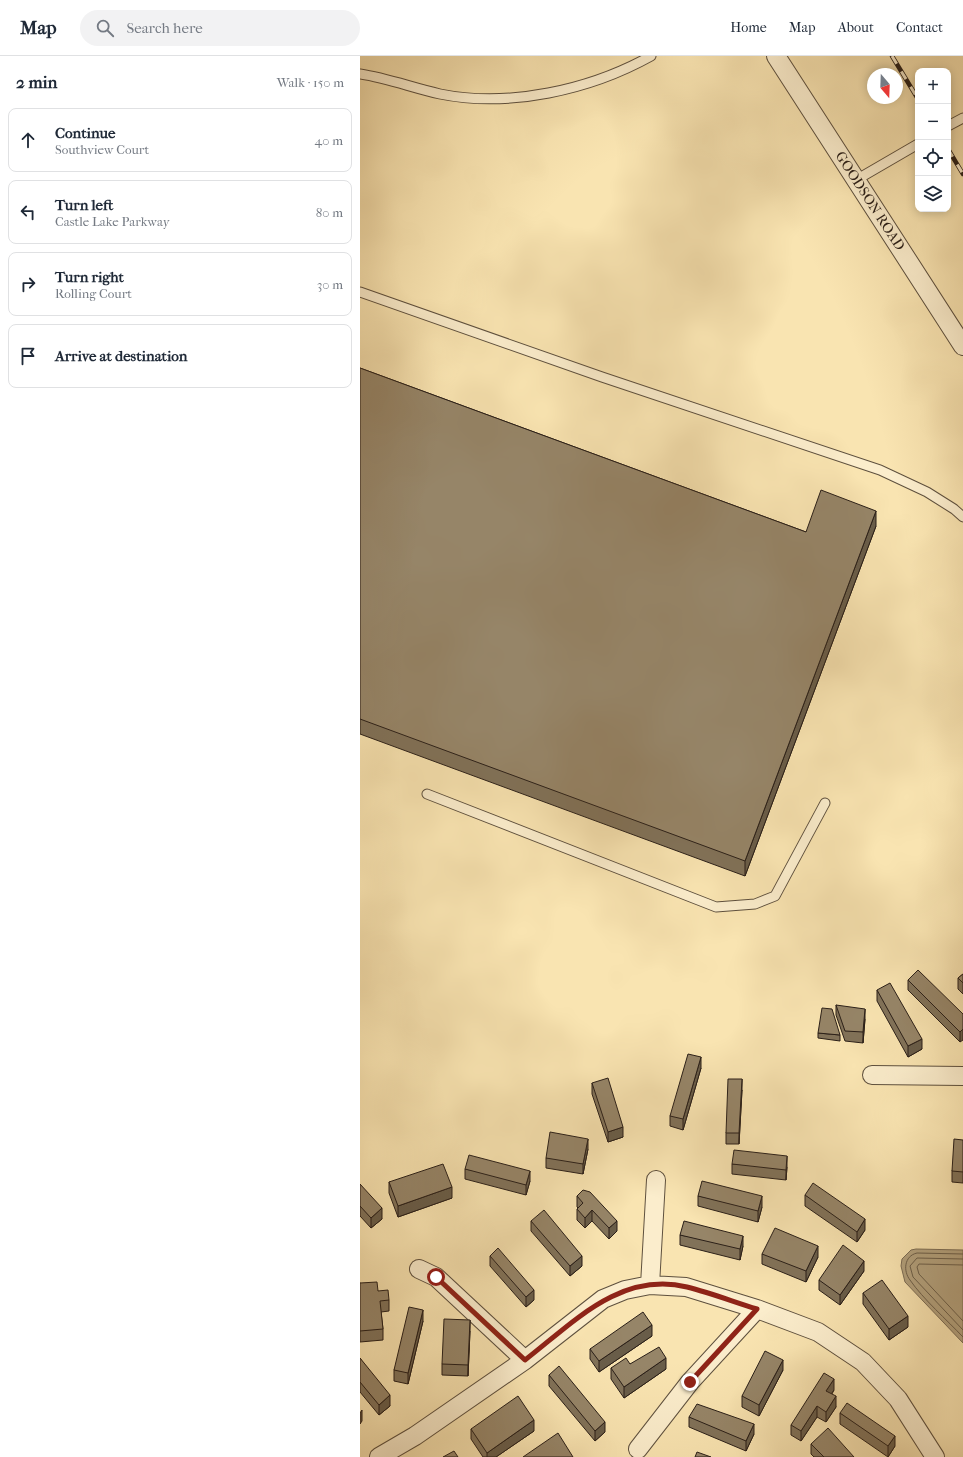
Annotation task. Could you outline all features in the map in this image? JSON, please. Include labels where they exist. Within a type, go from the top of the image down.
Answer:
[{"type":"street","name":"GOODSON ROAD","points":[[776,56],[963,346]]},
{"type":"street","points":[[872,1075],[963,1076]]},
{"type":"street","points":[[650,1285],[656,1180]]},
{"type":"street","points":[[419,1269],[436,1277],[525,1360]]},
{"type":"street","points":[[380,1457],[415,1436],[525,1360],[603,1300],[625,1290],[650,1285],[686,1287],[757,1309],[818,1332],[863,1362],[898,1399],[935,1457]]},
{"type":"street","points":[[638,1449],[690,1382],[757,1309]]},
{"type":"lane","points":[[360,74],[440,94],[473,98],[509,97],[570,89],[595,82],[631,67],[651,56]]},
{"type":"lane","points":[[951,124],[963,118]]},
{"type":"lane","points":[[856,180],[915,146]]},
{"type":"lane","points":[[360,292],[609,379],[880,470],[927,492],[954,509],[963,517]]},
{"type":"lane","points":[[427,794],[716,907],[755,904],[775,896],[825,803]]},
{"type":"water","points":[[911,1250],[963,1250],[963,1343],[905,1282],[901,1266],[902,1259]]},
{"type":"building","points":[[360,368],[806,532],[821,490],[876,511],[745,861],[360,719]]},
{"type":"building","points":[[918,970],[963,1014],[963,1029],[960,1032],[908,980]]},
{"type":"building","points":[[963,974],[963,983],[958,978]]},
{"type":"building","points":[[890,983],[922,1039],[908,1046],[877,990]]},
{"type":"building","points":[[836,1005],[865,1009],[863,1032],[845,1031]]},
{"type":"building","points":[[822,1008],[832,1009],[840,1035],[818,1033]]},
{"type":"building","points":[[688,1054],[701,1057],[683,1119],[670,1116]]},
{"type":"building","points":[[608,1078],[623,1127],[608,1132],[592,1083]]},
{"type":"building","points":[[728,1079],[742,1079],[739,1133],[726,1133]]},
{"type":"building","points":[[550,1132],[588,1139],[583,1164],[546,1158]]},
{"type":"building","points":[[954,1139],[963,1140],[963,1172],[952,1171]]},
{"type":"building","points":[[734,1150],[787,1156],[786,1170],[732,1164]]},
{"type":"building","points":[[469,1155],[530,1171],[526,1185],[465,1169]]},
{"type":"building","points":[[443,1164],[452,1187],[398,1206],[389,1182]]},
{"type":"building","points":[[702,1181],[762,1196],[758,1211],[698,1196]]},
{"type":"building","points":[[813,1183],[865,1219],[857,1232],[805,1195]]},
{"type":"building","points":[[360,1184],[382,1208],[371,1218],[360,1206]]},
{"type":"building","points":[[583,1190],[590,1192],[617,1221],[609,1228],[592,1210],[585,1218],[577,1209],[583,1203],[577,1196]]},
{"type":"building","points":[[544,1210],[582,1256],[570,1266],[531,1221]]},
{"type":"building","points":[[684,1221],[743,1236],[740,1249],[680,1235]]},
{"type":"building","points":[[775,1228],[818,1246],[806,1271],[762,1254]]},
{"type":"building","points":[[843,1245],[864,1261],[840,1295],[819,1280]]},
{"type":"building","points":[[498,1248],[534,1290],[526,1297],[490,1256]]},
{"type":"building","points":[[882,1280],[908,1316],[889,1329],[863,1293]]},
{"type":"building","points":[[377,1282],[378,1291],[388,1290],[389,1300],[380,1301],[383,1329],[360,1331],[360,1283]]},
{"type":"building","points":[[409,1307],[423,1310],[408,1373],[394,1370]]},
{"type":"building","points":[[643,1312],[652,1325],[599,1361],[590,1349]]},
{"type":"building","points":[[444,1319],[470,1320],[468,1365],[442,1364]]},
{"type":"building","points":[[659,1347],[666,1358],[624,1387],[611,1368],[626,1358],[630,1364]]},
{"type":"building","points":[[765,1351],[783,1360],[759,1405],[742,1396]]},
{"type":"building","points":[[360,1358],[390,1395],[379,1405],[360,1382]]},
{"type":"building","points":[[559,1366],[605,1422],[595,1431],[549,1375]]},
{"type":"building","points":[[824,1373],[834,1379],[826,1391],[836,1396],[826,1412],[817,1406],[801,1431],[791,1425]]},
{"type":"building","points":[[518,1396],[534,1420],[487,1453],[471,1429]]},
{"type":"building","points":[[847,1403],[895,1436],[888,1446],[840,1413]]},
{"type":"building","points":[[697,1404],[754,1424],[746,1441],[689,1417]]},
{"type":"building","points":[[828,1428],[854,1457],[824,1457],[811,1444]]},
{"type":"building","points":[[558,1433],[573,1457],[523,1457]]},
{"type":"building","points":[[454,1451],[458,1457],[443,1457]]},
{"type":"building","points":[[697,1452],[711,1457],[695,1457]]},
{"type":"railway","points":[[892,56],[915,94]]},
{"type":"railway","points":[[951,154],[963,174]]},
{"type":"route","points":[[436,1277],[525,1360],[603,1300],[625,1290],[650,1285],[686,1287],[757,1309],[690,1382]]}]
